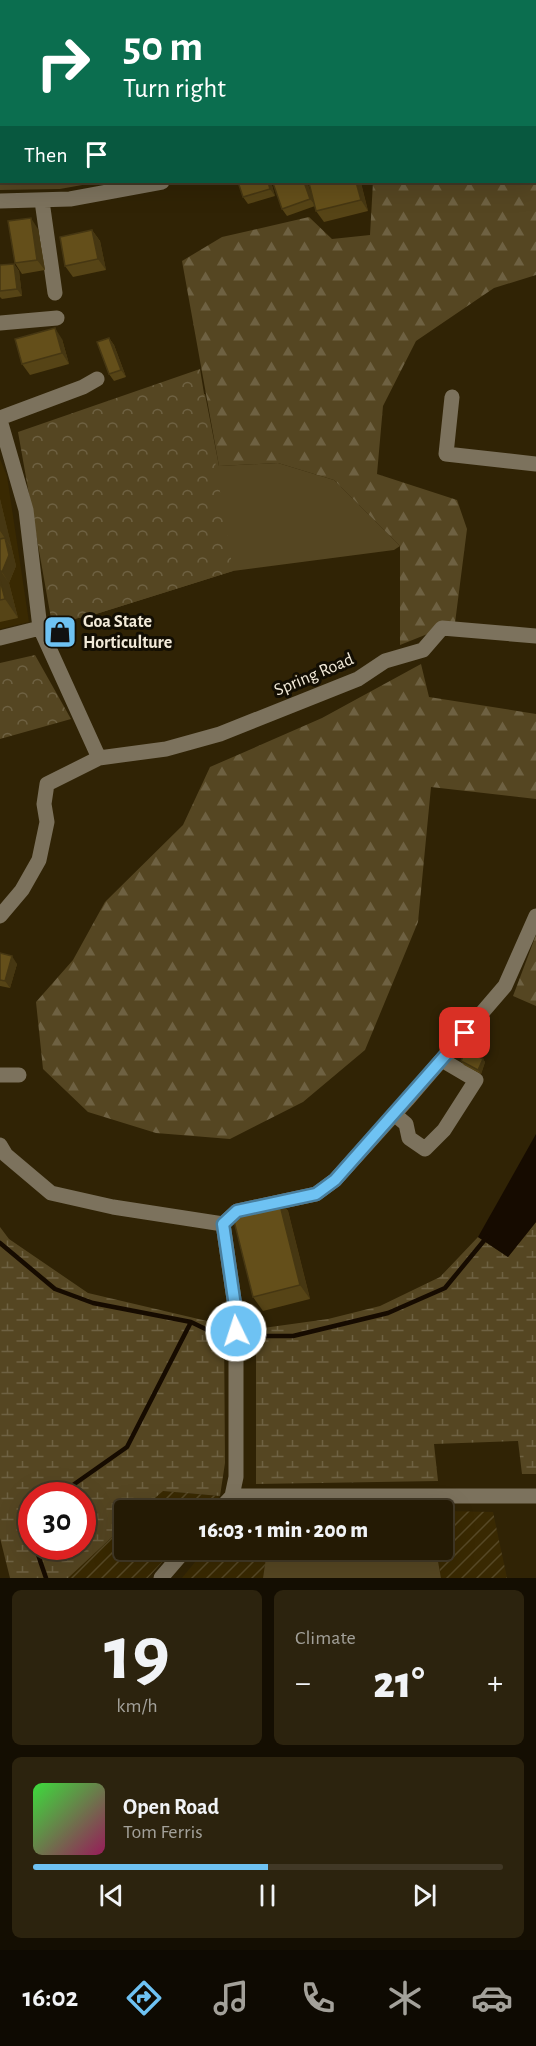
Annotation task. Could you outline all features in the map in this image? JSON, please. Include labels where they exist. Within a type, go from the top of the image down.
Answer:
[{"type":"street","points":[[0,201],[70,199],[157,183]]},
{"type":"street","points":[[42,201],[55,294]]},
{"type":"street","points":[[0,323],[57,318]]},
{"type":"street","points":[[0,916],[22,890],[39,860],[47,822],[44,804],[47,784],[99,758],[40,628],[26,510],[5,453],[0,419],[90,383]]},
{"type":"street","points":[[452,397],[446,454],[536,464]]},
{"type":"street","points":[[0,638],[40,628]]},
{"type":"street","name":"Spring Road","points":[[99,758],[166,749],[220,735],[358,679],[385,661],[423,650],[442,628],[536,636]]},
{"type":"street","points":[[223,1224],[237,1211],[316,1194],[335,1180],[505,986],[536,916]]},
{"type":"street","points":[[394,1114],[406,1124],[409,1138],[425,1149],[444,1130],[476,1080],[442,1060]]},
{"type":"street","points":[[0,1075],[19,1075]]},
{"type":"street","points":[[0,1145],[6,1155],[51,1193],[113,1207],[223,1224]]},
{"type":"street","points":[[223,1224],[236,1313],[236,1477],[232,1496],[228,1500]]},
{"type":"street","points":[[232,1496],[536,1496]]},
{"type":"street","points":[[161,1578],[176,1560]]},
{"type":"shaded area","points":[[0,459],[7,476],[29,622],[0,629]]},
{"type":"shaded area","points":[[536,1134],[536,1222],[508,1257],[478,1237]]},
{"type":"shaded area","points":[[162,1491],[220,1496],[216,1500],[152,1500]]},
{"type":"shaded area","points":[[453,1511],[493,1512],[507,1578],[441,1578],[438,1560],[453,1560]]},
{"type":"shaded area","points":[[114,1535],[114,1560],[164,1560],[148,1578],[68,1578],[87,1560],[96,1560],[96,1552]]},
{"type":"shaded area","points":[[197,1560],[266,1560],[263,1578],[182,1578]]},
{"type":"green space","points":[[0,183],[93,183],[60,189],[0,190]]},
{"type":"green space","points":[[373,183],[536,183],[536,275],[494,288],[416,341],[383,406],[377,474],[457,500],[467,529],[455,623],[400,645],[400,546],[334,480],[278,463],[219,466],[182,261],[222,237],[309,217],[332,239],[370,235]]},
{"type":"green space","points":[[200,369],[233,571],[96,614],[52,624],[18,432]]},
{"type":"green space","points":[[205,394],[219,466],[278,463],[334,480],[400,546],[394,550],[233,571],[96,614],[52,624],[40,456]]},
{"type":"green space","points":[[35,655],[71,719],[0,739],[0,663]]},
{"type":"green space","points":[[421,664],[429,697],[536,714],[536,799],[431,787],[418,922],[365,1050],[303,1102],[230,1139],[156,1133],[88,1112],[43,1069],[36,1002],[73,960],[105,902],[183,825],[210,767],[322,718]]},
{"type":"green space","points":[[536,935],[536,1006],[513,996]]},
{"type":"green space","points":[[536,1222],[536,1474],[522,1474],[518,1441],[434,1444],[438,1481],[256,1484],[256,1329],[328,1319],[380,1306],[440,1277],[478,1237],[508,1257]]},
{"type":"green space","points":[[0,1227],[9,1239],[88,1293],[224,1325],[225,1463],[220,1496],[163,1491],[153,1500],[114,1500],[114,1535],[96,1552],[96,1482],[18,1482],[18,1560],[87,1560],[68,1578],[10,1578],[0,1538]]},
{"type":"green space","points":[[266,1560],[438,1560],[441,1578],[263,1578]]},
{"type":"building","points":[[238,183],[268,183],[270,189],[243,197]]},
{"type":"building","points":[[273,183],[304,183],[310,199],[282,209]]},
{"type":"building","points":[[309,183],[356,183],[361,200],[316,211]]},
{"type":"building","points":[[31,218],[37,260],[15,263],[8,221]]},
{"type":"building","points":[[92,230],[98,259],[65,266],[60,237]]},
{"type":"building","points":[[14,264],[17,289],[0,291],[0,265]]},
{"type":"building","points":[[55,328],[62,353],[22,364],[15,339]]},
{"type":"building","points":[[109,338],[121,370],[109,374],[97,342]]},
{"type":"building","points":[[5,538],[9,555],[2,572],[0,570],[0,539]]},
{"type":"building","points":[[0,580],[5,599],[0,600]]},
{"type":"building","points":[[0,953],[12,956],[5,981],[0,980]]},
{"type":"building","points":[[466,1050],[483,1059],[478,1070],[461,1061]]},
{"type":"building","points":[[278,1197],[300,1285],[253,1297],[231,1209]]},
{"type":"waterway","points":[[0,1243],[55,1289],[93,1303],[191,1322],[220,1336],[293,1336],[388,1313],[445,1288],[487,1237]]},
{"type":"waterway","points":[[77,1482],[127,1447],[191,1322]]},
{"type":"waterway","points":[[40,1560],[46,1578]]},
{"type":"place","name":"Goa State Horticulture","points":[[60,632]]},
{"type":"route","points":[[236,1331],[236,1313],[223,1224],[237,1211],[316,1194],[335,1180],[465,1033]]}]
